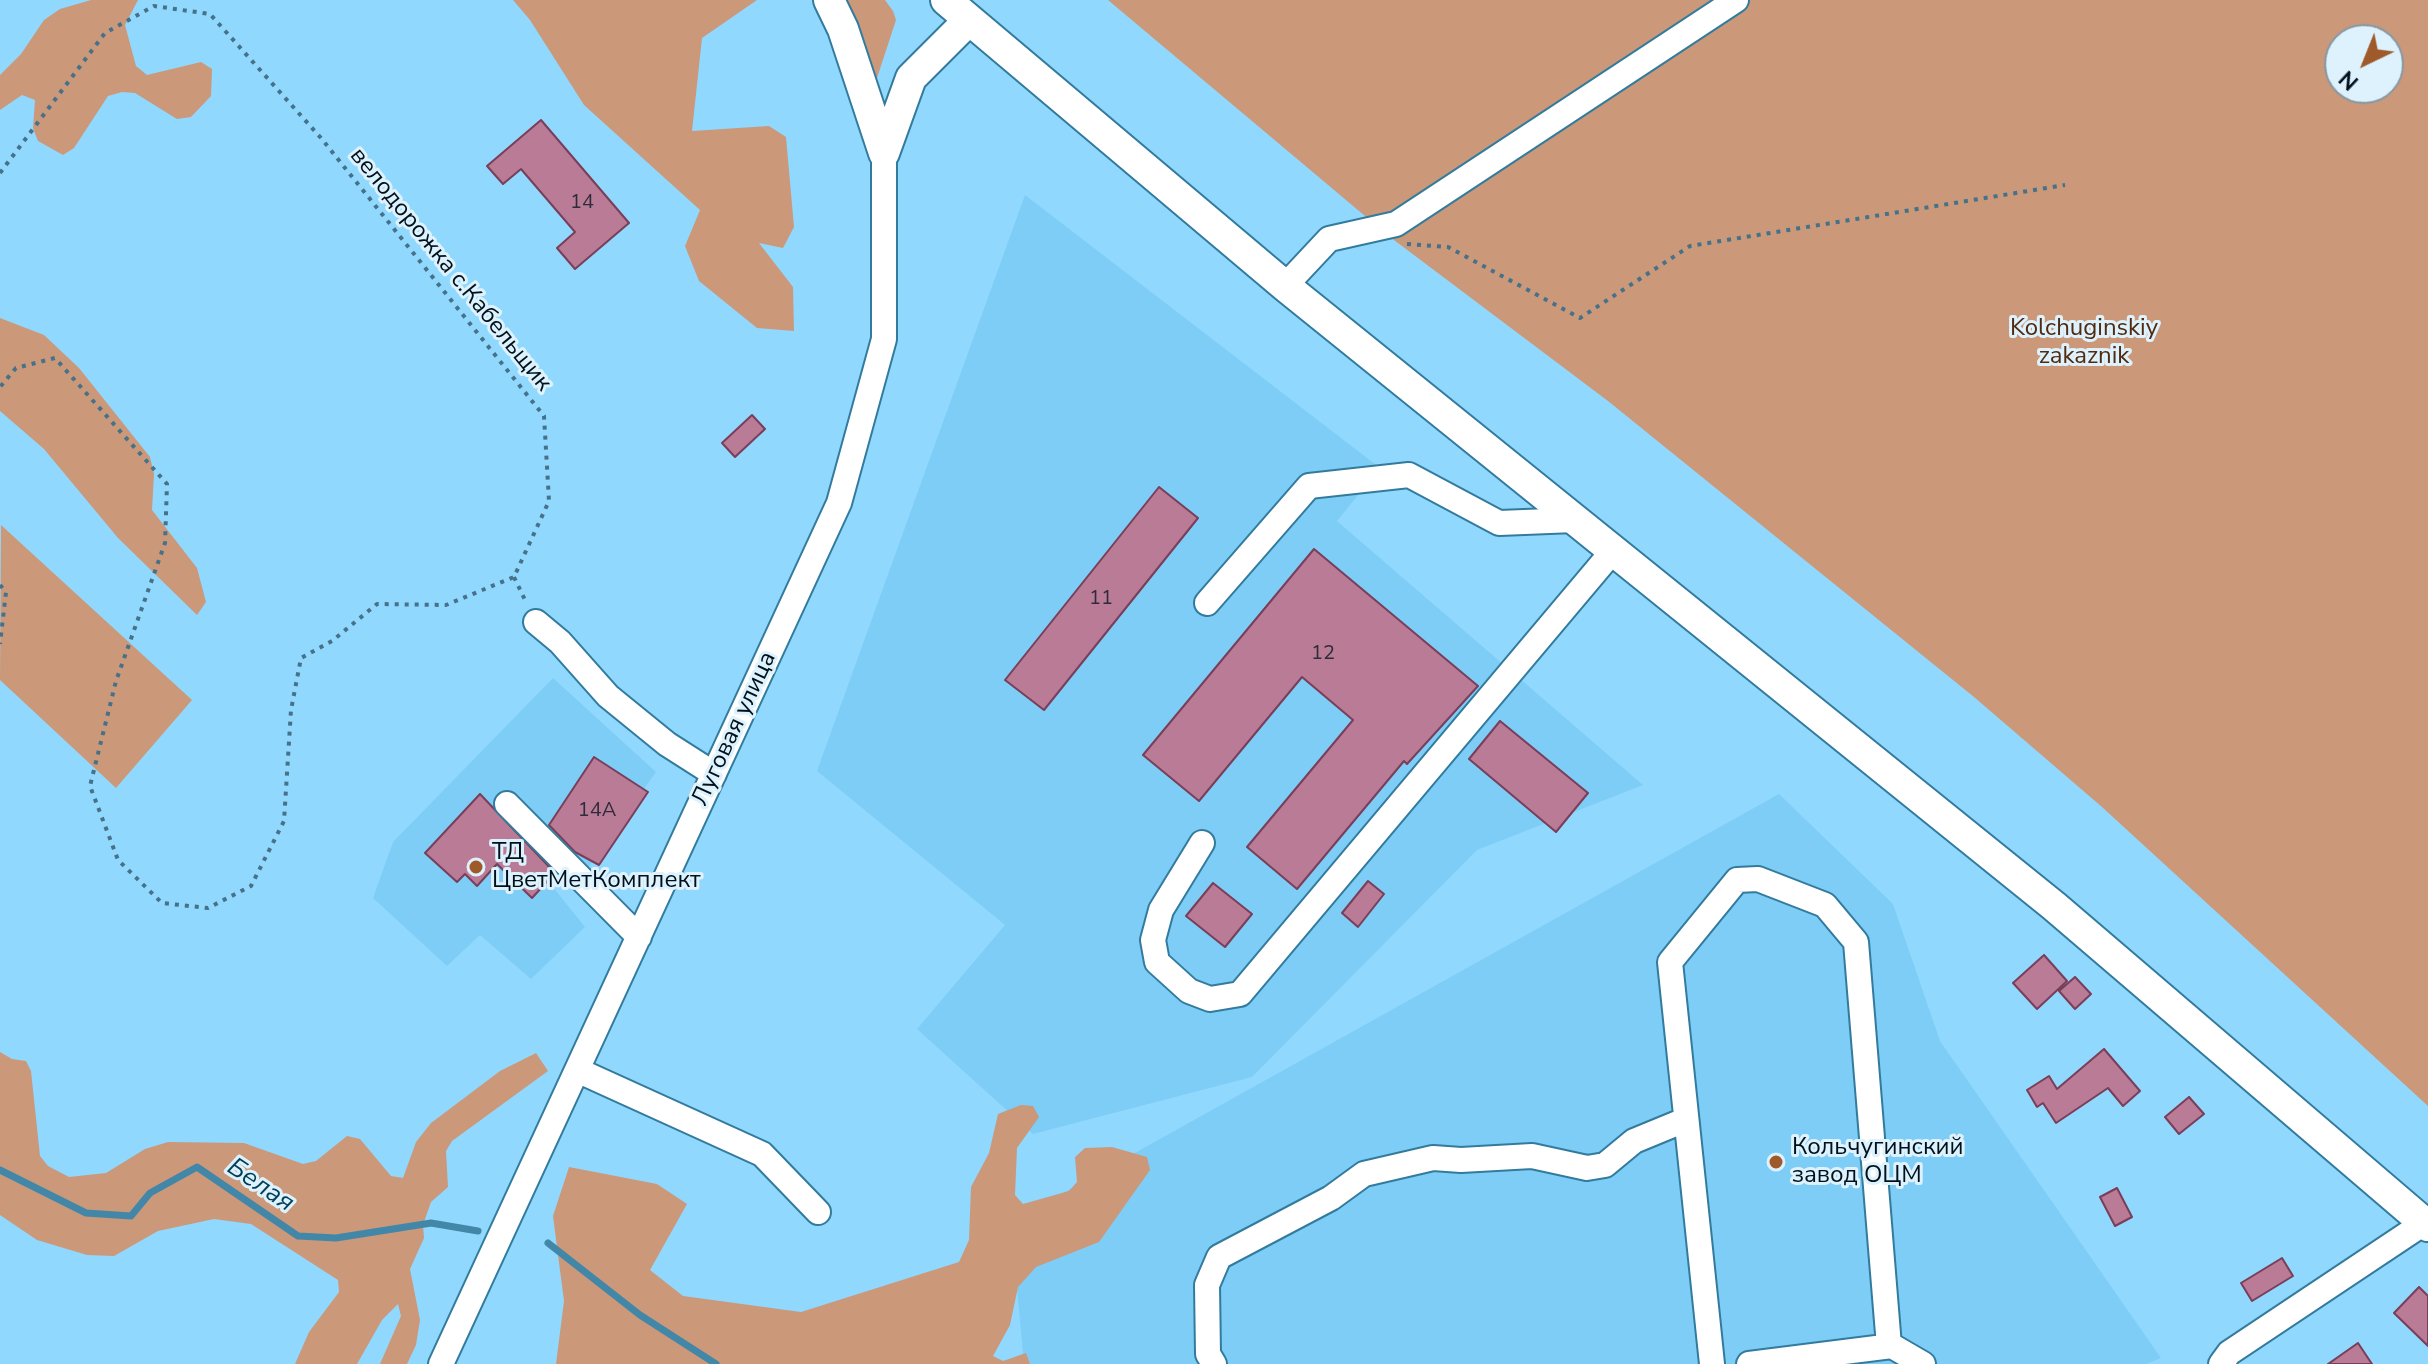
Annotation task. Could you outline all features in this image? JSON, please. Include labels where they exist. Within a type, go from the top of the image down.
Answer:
[{"type":"main road","points":[[829,0],[843,29],[884,153]]},
{"type":"main road","points":[[946,0],[1285,286],[2054,906],[2426,1224]]},
{"type":"main road","points":[[884,153],[911,78],[969,20]]},
{"type":"street","points":[[1285,286],[1329,239],[1396,224],[1736,0]]},
{"type":"street","name":"Луговая улица","points":[[441,1364],[844,489],[884,339],[884,153]]},
{"type":"street","points":[[1207,603],[1309,486],[1409,475],[1499,523],[1575,520]]},
{"type":"street","points":[[1202,843],[1161,910],[1153,940],[1157,962],[1189,991],[1210,999],[1240,994],[1612,552]]},
{"type":"street","points":[[536,622],[560,642],[608,696],[667,744],[714,774]]},
{"type":"street","points":[[507,804],[639,937]]},
{"type":"street","points":[[1712,1364],[1670,962],[1737,880],[1758,879],[1825,905],[1856,942],[1889,1346]]},
{"type":"street","points":[[577,1070],[762,1154],[818,1212]]},
{"type":"street","points":[[1214,1364],[1208,1354],[1207,1285],[1219,1257],[1331,1198],[1364,1174],[1433,1158],[1461,1160],[1532,1156],[1587,1168],[1605,1165],[1634,1141],[1685,1120]]},
{"type":"street","points":[[2205,1364],[2225,1359],[2426,1224]]},
{"type":"street","points":[[1749,1364],[1889,1346],[1923,1364]]},
{"type":"path","name":"велодорожка с.Кабельщик","points":[[0,173],[105,33],[154,6],[210,14],[321,138],[544,416],[549,501],[514,577],[446,605],[377,604],[332,641],[301,658],[291,710],[284,821],[251,886],[208,908],[162,903],[118,860],[90,786],[116,681],[165,543],[167,484],[55,358],[16,368],[0,387]]},
{"type":"path","points":[[1403,244],[1448,247],[1580,318],[1690,246],[2065,185]]},
{"type":"path","points":[[0,585],[6,592],[0,644]]},
{"type":"shaded area","points":[[1025,195],[1380,468],[1337,521],[1643,785],[1477,850],[1252,1077],[1033,1134],[917,1029],[1005,925],[817,771]]},
{"type":"shaded area","points":[[553,678],[656,772],[585,872],[558,857],[544,876],[585,927],[531,979],[480,935],[447,966],[373,898],[393,842]]},
{"type":"shaded area","points":[[1779,794],[1893,904],[1940,1041],[2161,1358],[2146,1364],[1024,1364],[1011,1222]]},
{"type":"green space","points":[[91,0],[138,0],[125,25],[136,66],[147,75],[201,62],[212,69],[211,96],[191,117],[177,119],[135,93],[122,92],[108,96],[74,148],[63,155],[38,141],[33,128],[35,100],[22,95],[0,110],[0,75],[21,54],[44,20],[60,9]]},
{"type":"green space","points":[[513,0],[757,0],[702,38],[692,131],[769,126],[786,137],[794,227],[783,248],[759,243],[793,287],[794,331],[757,328],[699,281],[685,246],[700,210],[584,105],[530,20]]},
{"type":"green space","points":[[837,0],[885,0],[893,11],[896,20],[876,81]]},
{"type":"green space","name":"Kolchuginskiy zakaznik","points":[[1108,0],[2428,0],[2428,1106],[2102,807],[1974,697],[1608,401],[1390,237]]},
{"type":"green space","points":[[0,318],[44,335],[79,368],[150,457],[154,474],[152,510],[197,568],[206,602],[197,615],[118,538],[44,449],[0,411]]},
{"type":"green space","points":[[1,525],[192,700],[116,788],[0,680]]},
{"type":"green space","points":[[0,1052],[12,1059],[26,1061],[31,1071],[40,1156],[48,1166],[69,1177],[106,1173],[145,1149],[168,1142],[244,1143],[303,1164],[316,1161],[347,1136],[360,1139],[391,1176],[403,1178],[416,1142],[431,1123],[500,1071],[536,1053],[548,1071],[452,1141],[446,1151],[448,1187],[431,1202],[423,1225],[424,1238],[410,1269],[420,1320],[416,1345],[407,1364],[380,1364],[401,1316],[398,1304],[382,1320],[357,1364],[295,1364],[309,1332],[339,1292],[338,1280],[251,1224],[214,1219],[158,1231],[114,1256],[87,1255],[37,1240],[0,1215]]},
{"type":"green space","points":[[1021,1105],[1033,1106],[1039,1117],[1017,1148],[1015,1195],[1023,1204],[1069,1191],[1077,1182],[1075,1157],[1085,1148],[1112,1147],[1147,1157],[1150,1170],[1099,1242],[1036,1267],[1018,1287],[1010,1325],[993,1356],[1003,1361],[1026,1353],[1030,1364],[556,1364],[564,1301],[553,1216],[569,1167],[657,1184],[687,1204],[650,1270],[683,1296],[801,1312],[959,1262],[969,1240],[971,1187],[989,1153],[998,1114]]},
{"type":"building","points":[[541,120],[629,223],[575,269],[557,248],[575,232],[521,169],[503,184],[487,166]]},
{"type":"building","points":[[752,415],[765,429],[735,457],[722,443]]},
{"type":"building","points":[[1159,487],[1198,518],[1044,710],[1005,680]]},
{"type":"building","points":[[1314,549],[1478,686],[1407,764],[1404,761],[1297,889],[1247,847],[1353,720],[1302,677],[1199,801],[1143,755]]},
{"type":"building","points":[[1500,721],[1588,793],[1556,832],[1469,759]]},
{"type":"building","points":[[594,757],[648,792],[599,865],[575,852],[549,825]]},
{"type":"building","points":[[480,794],[555,873],[532,898],[497,864],[477,886],[465,874],[457,882],[425,853]]},
{"type":"building","points":[[1368,881],[1384,894],[1358,927],[1342,913]]},
{"type":"building","points":[[1213,883],[1252,914],[1225,947],[1186,916]]},
{"type":"building","points":[[2044,955],[2067,981],[2037,1009],[2013,983]]},
{"type":"building","points":[[2075,977],[2091,994],[2075,1009],[2059,991]]},
{"type":"building","points":[[2104,1049],[2140,1091],[2123,1106],[2108,1088],[2056,1123],[2043,1103],[2037,1107],[2027,1090],[2049,1076],[2057,1089]]},
{"type":"building","points":[[2189,1097],[2204,1114],[2179,1134],[2165,1117]]},
{"type":"building","points":[[2117,1188],[2132,1217],[2115,1226],[2100,1197]]},
{"type":"building","points":[[2282,1258],[2293,1276],[2252,1301],[2241,1283]]},
{"type":"building","points":[[2419,1287],[2428,1296],[2428,1346],[2394,1313]]},
{"type":"building","points":[[2358,1343],[2372,1364],[2328,1364]]},
{"type":"waterway","name":"Белая","points":[[0,1170],[86,1213],[131,1216],[150,1193],[197,1167],[298,1236],[336,1238],[431,1223],[478,1231]]},
{"type":"waterway","name":"Белая","points":[[548,1243],[640,1315],[716,1364]]},
{"type":"place","name":"ТД ЦветМетКомплект","points":[[476,867]]},
{"type":"place","name":"Кольчугинский завод ОЦМ","points":[[1776,1162]]}]
